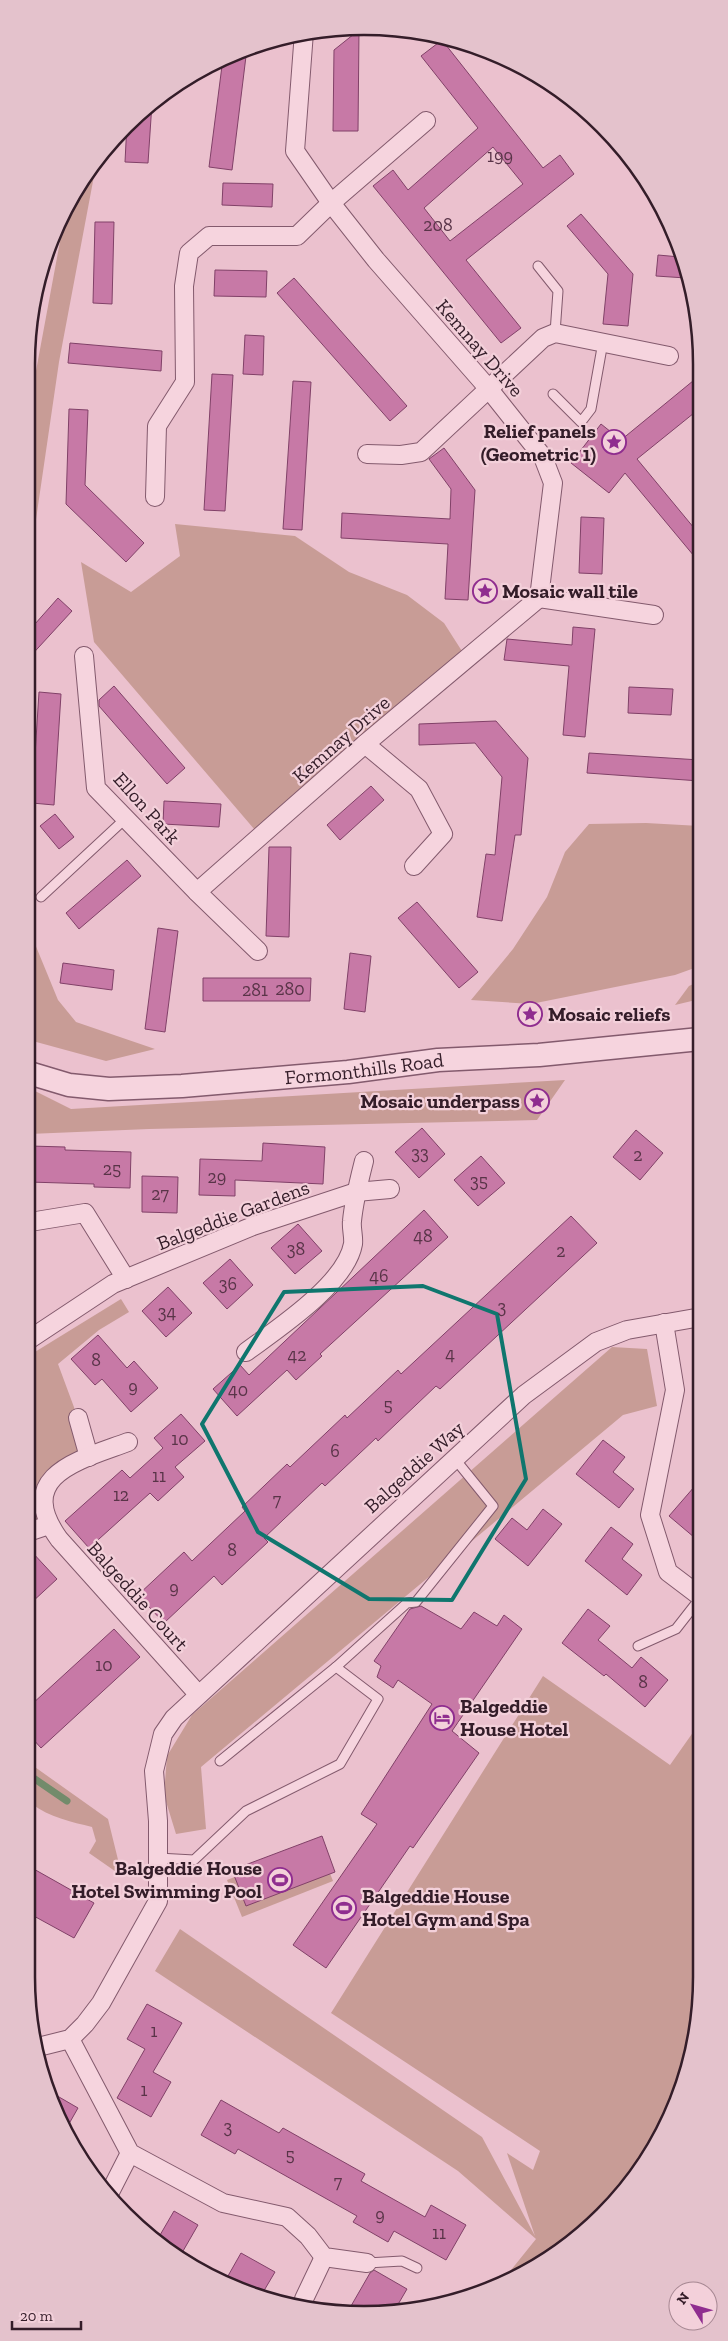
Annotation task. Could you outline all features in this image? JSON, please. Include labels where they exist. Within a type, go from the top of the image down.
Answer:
[{"type":"street","name":"Kemnay Drive","points":[[197,892],[366,744],[539,598],[553,483],[543,457],[488,388],[376,260],[331,203],[295,151],[303,41]]},
{"type":"street","points":[[155,497],[156,426],[185,382],[184,286],[189,253],[209,236],[297,236],[331,203],[426,121]]},
{"type":"street","points":[[367,454],[401,455],[421,452],[543,338],[555,333],[669,356]]},
{"type":"street","points":[[539,598],[654,615]]},
{"type":"street","name":"Ellon Park","points":[[84,656],[96,788],[197,892],[258,951]]},
{"type":"street","points":[[366,744],[419,789],[443,834],[414,866]]},
{"type":"street","name":"Formonthills Road","points":[[35,1075],[69,1085],[109,1089],[182,1086],[348,1072],[438,1060],[539,1055],[693,1040]]},
{"type":"street","points":[[246,1352],[300,1312],[345,1264],[353,1244],[352,1223],[356,1192],[364,1161]]},
{"type":"street","name":"Balgeddie Gardens","points":[[35,1336],[114,1284],[253,1226],[356,1192],[390,1188]]},
{"type":"street","points":[[35,1221],[85,1213],[126,1279]]},
{"type":"street","name":"Balgeddie Way","points":[[70,2039],[101,2003],[158,1901],[154,1786],[157,1751],[163,1734],[192,1699],[524,1395],[596,1342],[627,1330],[693,1317]]},
{"type":"street","points":[[664,1322],[675,1390],[650,1515],[668,1572],[693,1591]]},
{"type":"street","points":[[78,1418],[89,1457]]},
{"type":"street","name":"Balgeddie Court","points":[[128,1442],[63,1468],[48,1484],[43,1511],[49,1525],[59,1539],[192,1699]]},
{"type":"street","points":[[35,1530],[49,1525]]},
{"type":"street","points":[[42,2046],[70,2039],[130,2153],[223,2203],[287,2217],[308,2236],[324,2257],[368,2263]]},
{"type":"street","points":[[112,2188],[130,2153]]},
{"type":"street","points":[[301,2300],[324,2257]]},
{"type":"lane","points":[[538,266],[558,291],[555,333]]},
{"type":"lane","points":[[553,394],[581,422],[591,409],[603,342]]},
{"type":"lane","points":[[41,897],[125,818]]},
{"type":"lane","points":[[220,1761],[336,1667],[407,1603],[416,1602],[493,1506],[454,1459]]},
{"type":"lane","points":[[638,1646],[676,1629],[693,1607]]},
{"type":"lane","points":[[158,1858],[194,1860],[246,1810],[340,1764],[378,1699],[336,1667]]},
{"type":"lane","points":[[368,2263],[402,2261],[417,2268]]},
{"type":"highlighted area","points":[[423,1286],[497,1314],[526,1479],[452,1600],[369,1599],[258,1532],[202,1424],[284,1292]]},
{"type":"shaded area","points":[[94,176],[59,362],[35,526],[35,376],[61,236],[79,199]]},
{"type":"shaded area","points":[[175,524],[295,536],[349,572],[407,595],[444,623],[467,659],[261,837],[94,642],[81,562],[131,592],[180,556]]},
{"type":"shaded area","points":[[646,823],[693,826],[693,969],[675,975],[531,1004],[471,1000],[513,949],[547,897],[565,852],[589,824]]},
{"type":"shaded area","points":[[35,944],[58,1000],[76,1022],[155,1049],[106,1061],[35,1042]]},
{"type":"shaded area","points":[[693,984],[693,1001],[675,1005],[689,986]]},
{"type":"shaded area","points":[[565,1080],[537,1120],[149,1129],[35,1134],[35,1091],[71,1109]]},
{"type":"shaded area","points":[[121,1299],[129,1312],[99,1330],[58,1364],[78,1418],[89,1457],[54,1476],[49,1525],[35,1530],[35,1352]]},
{"type":"shaded area","points":[[612,1347],[647,1349],[657,1406],[623,1415],[201,1767],[206,1829],[176,1834],[164,1795],[167,1756],[192,1715]]},
{"type":"shaded area","points":[[543,1676],[670,1765],[693,1732],[693,1977],[690,2020],[682,2062],[668,2103],[638,2160],[597,2210],[564,2238],[547,2251],[509,2272],[536,2239],[458,2171],[155,1971],[180,1929],[482,2137],[535,2236],[507,2153],[533,2170],[540,2151],[331,2013]]},
{"type":"shaded area","points":[[35,1767],[108,1819],[122,1876],[89,1853],[96,1841],[92,1827],[53,1816],[35,1806]]},
{"type":"shaded area","name":"Balgeddie House Hotel Swimming Pool","points":[[318,1844],[333,1881],[242,1917],[227,1880]]},
{"type":"building","points":[[359,35],[358,131],[333,131],[334,50],[352,36]]},
{"type":"building","points":[[438,43],[446,45],[543,168],[560,155],[574,174],[466,260],[521,328],[501,343],[373,186],[393,170],[408,190],[478,128],[421,56]],"holes":[[[493,147],[523,184],[450,241],[424,208]]]},
{"type":"building","points":[[246,57],[232,170],[209,167],[222,67]]},
{"type":"building","points":[[151,113],[148,163],[125,162],[126,136]]},
{"type":"building","points":[[223,183],[273,184],[272,207],[222,205]]},
{"type":"building","points":[[581,214],[633,274],[628,326],[603,324],[608,274],[567,226]]},
{"type":"building","points":[[95,222],[114,222],[112,304],[93,303]]},
{"type":"building","points":[[658,255],[675,257],[682,278],[656,276]]},
{"type":"building","points":[[215,270],[267,271],[266,297],[214,296]]},
{"type":"building","points":[[294,278],[407,406],[390,421],[277,293]]},
{"type":"building","points":[[245,335],[264,336],[263,375],[243,374]]},
{"type":"building","points":[[70,343],[162,351],[161,371],[68,363]]},
{"type":"building","points":[[212,374],[233,375],[225,511],[204,510]]},
{"type":"building","points":[[293,381],[311,382],[302,530],[283,529]]},
{"type":"building","points":[[693,381],[693,414],[637,459],[693,527],[693,555],[625,473],[609,493],[571,463],[601,424],[621,440]]},
{"type":"building","points":[[69,409],[88,410],[85,485],[144,543],[126,562],[66,504]]},
{"type":"building","points":[[444,448],[475,490],[468,600],[445,599],[448,544],[341,538],[342,513],[450,519],[451,489],[429,459]]},
{"type":"building","points":[[581,517],[604,518],[602,574],[579,573]]},
{"type":"building","points":[[58,598],[72,611],[35,651],[35,624]]},
{"type":"building","points":[[573,627],[595,629],[585,737],[563,735],[569,666],[504,660],[507,639],[572,645]]},
{"type":"building","points":[[114,686],[185,768],[167,784],[99,706],[99,700]]},
{"type":"building","points":[[629,687],[673,689],[671,715],[628,713]]},
{"type":"building","points":[[39,692],[61,694],[54,805],[35,803],[35,755]]},
{"type":"building","points":[[496,721],[528,758],[521,835],[515,835],[502,921],[477,917],[486,854],[495,855],[502,777],[475,743],[419,745],[419,724]]},
{"type":"building","points":[[589,753],[693,760],[693,781],[587,773]]},
{"type":"building","points":[[371,786],[384,800],[340,840],[327,825]]},
{"type":"building","points":[[164,801],[221,804],[219,827],[163,824]]},
{"type":"building","points":[[55,814],[74,837],[59,849],[40,826]]},
{"type":"building","points":[[269,847],[291,847],[289,937],[266,936]]},
{"type":"building","points":[[127,860],[141,876],[79,929],[66,913]]},
{"type":"building","points":[[417,902],[478,972],[459,988],[398,918]]},
{"type":"building","points":[[158,928],[178,931],[165,1032],[145,1029]]},
{"type":"building","points":[[350,953],[371,956],[365,1012],[344,1009]]},
{"type":"building","points":[[63,963],[114,970],[112,990],[60,983]]},
{"type":"building","points":[[203,978],[311,978],[310,1001],[203,1001]]},
{"type":"building","points":[[422,1128],[445,1154],[419,1178],[395,1152]]},
{"type":"building","points":[[636,1130],[663,1153],[640,1180],[613,1157]]},
{"type":"building","points":[[263,1143],[325,1147],[323,1184],[235,1180],[235,1196],[199,1195],[200,1159],[262,1161]]},
{"type":"building","points":[[35,1146],[65,1147],[65,1150],[131,1152],[130,1188],[94,1187],[94,1184],[35,1182]]},
{"type":"building","points":[[481,1156],[505,1183],[478,1206],[454,1180]]},
{"type":"building","points":[[142,1176],[178,1177],[177,1213],[142,1212]]},
{"type":"building","points":[[424,1210],[448,1237],[320,1354],[322,1356],[296,1380],[287,1370],[237,1416],[213,1389],[240,1365],[249,1375]]},
{"type":"building","points":[[571,1216],[597,1243],[440,1389],[436,1386],[378,1441],[376,1438],[325,1486],[322,1483],[264,1538],[268,1542],[222,1585],[214,1576],[164,1623],[138,1595],[184,1552],[192,1561],[245,1511],[242,1507],[287,1464],[290,1467],[345,1415],[347,1418],[398,1370],[401,1374]]},
{"type":"building","points":[[298,1224],[322,1251],[295,1274],[271,1248]]},
{"type":"building","points":[[230,1259],[253,1285],[227,1309],[203,1283]]},
{"type":"building","points":[[168,1287],[192,1313],[166,1337],[142,1311]]},
{"type":"building","points":[[98,1335],[127,1368],[134,1361],[158,1388],[131,1412],[102,1379],[95,1385],[71,1359]]},
{"type":"building","points":[[181,1414],[205,1441],[175,1467],[184,1477],[158,1501],[150,1493],[89,1548],[65,1521],[122,1470],[130,1478],[163,1448],[154,1438]]},
{"type":"building","points":[[603,1440],[625,1457],[613,1472],[634,1489],[619,1508],[576,1474]]},
{"type":"building","points":[[693,1488],[693,1536],[669,1516]]},
{"type":"building","points":[[543,1509],[562,1524],[528,1566],[495,1539],[512,1518],[527,1530]]},
{"type":"building","points":[[611,1527],[633,1544],[622,1559],[642,1575],[627,1595],[585,1561]]},
{"type":"building","points":[[35,1555],[57,1579],[35,1599]]},
{"type":"building","name":"Balgeddie House Hotel","points":[[421,1606],[461,1629],[474,1612],[497,1626],[504,1615],[522,1629],[452,1731],[479,1753],[413,1848],[410,1846],[326,1968],[293,1945],[377,1824],[361,1814],[432,1704],[398,1680],[393,1688],[377,1677],[381,1666],[374,1661],[410,1609]]},
{"type":"building","points":[[588,1609],[610,1626],[598,1640],[632,1668],[641,1657],[668,1680],[645,1707],[606,1674],[604,1676],[562,1643]]},
{"type":"building","points":[[114,1629],[140,1657],[41,1748],[35,1741],[35,1701]]},
{"type":"building","name":"Balgeddie House Hotel Swimming Pool","points":[[322,1836],[335,1872],[246,1906],[232,1870]]},
{"type":"building","points":[[35,1870],[94,1903],[74,1938],[35,1917]]},
{"type":"building","points":[[147,2004],[182,2023],[153,2072],[171,2082],[151,2117],[117,2098],[145,2049],[127,2039]]},
{"type":"building","points":[[57,2096],[78,2108],[69,2123]]},
{"type":"building","points":[[221,2100],[279,2133],[283,2128],[365,2174],[361,2181],[425,2217],[431,2205],[466,2225],[446,2260],[394,2231],[388,2242],[353,2222],[357,2216],[238,2149],[235,2154],[201,2135]]},
{"type":"building","points":[[174,2211],[198,2225],[183,2252],[160,2235]]},
{"type":"building","points":[[241,2253],[275,2272],[264,2291],[228,2276]]},
{"type":"building","points":[[374,2270],[407,2289],[398,2304],[351,2305],[370,2273]]},
{"type":"waterway","points":[[35,1779],[67,1801]]},
{"type":"place","name":"Relief panels (Geometric 1)","points":[[614,442]]},
{"type":"place","name":"Mosaic wall tile","points":[[485,591]]},
{"type":"place","name":"Mosaic reliefs","points":[[530,1014]]},
{"type":"place","name":"Mosaic underpass","points":[[537,1101]]},
{"type":"place","name":"Balgeddie House Hotel","points":[[442,1718]]},
{"type":"place","name":"Balgeddie House Hotel Swimming Pool","points":[[280,1880]]},
{"type":"place","name":"Balgeddie House Hotel Gym and Spa","points":[[344,1908]]}]
